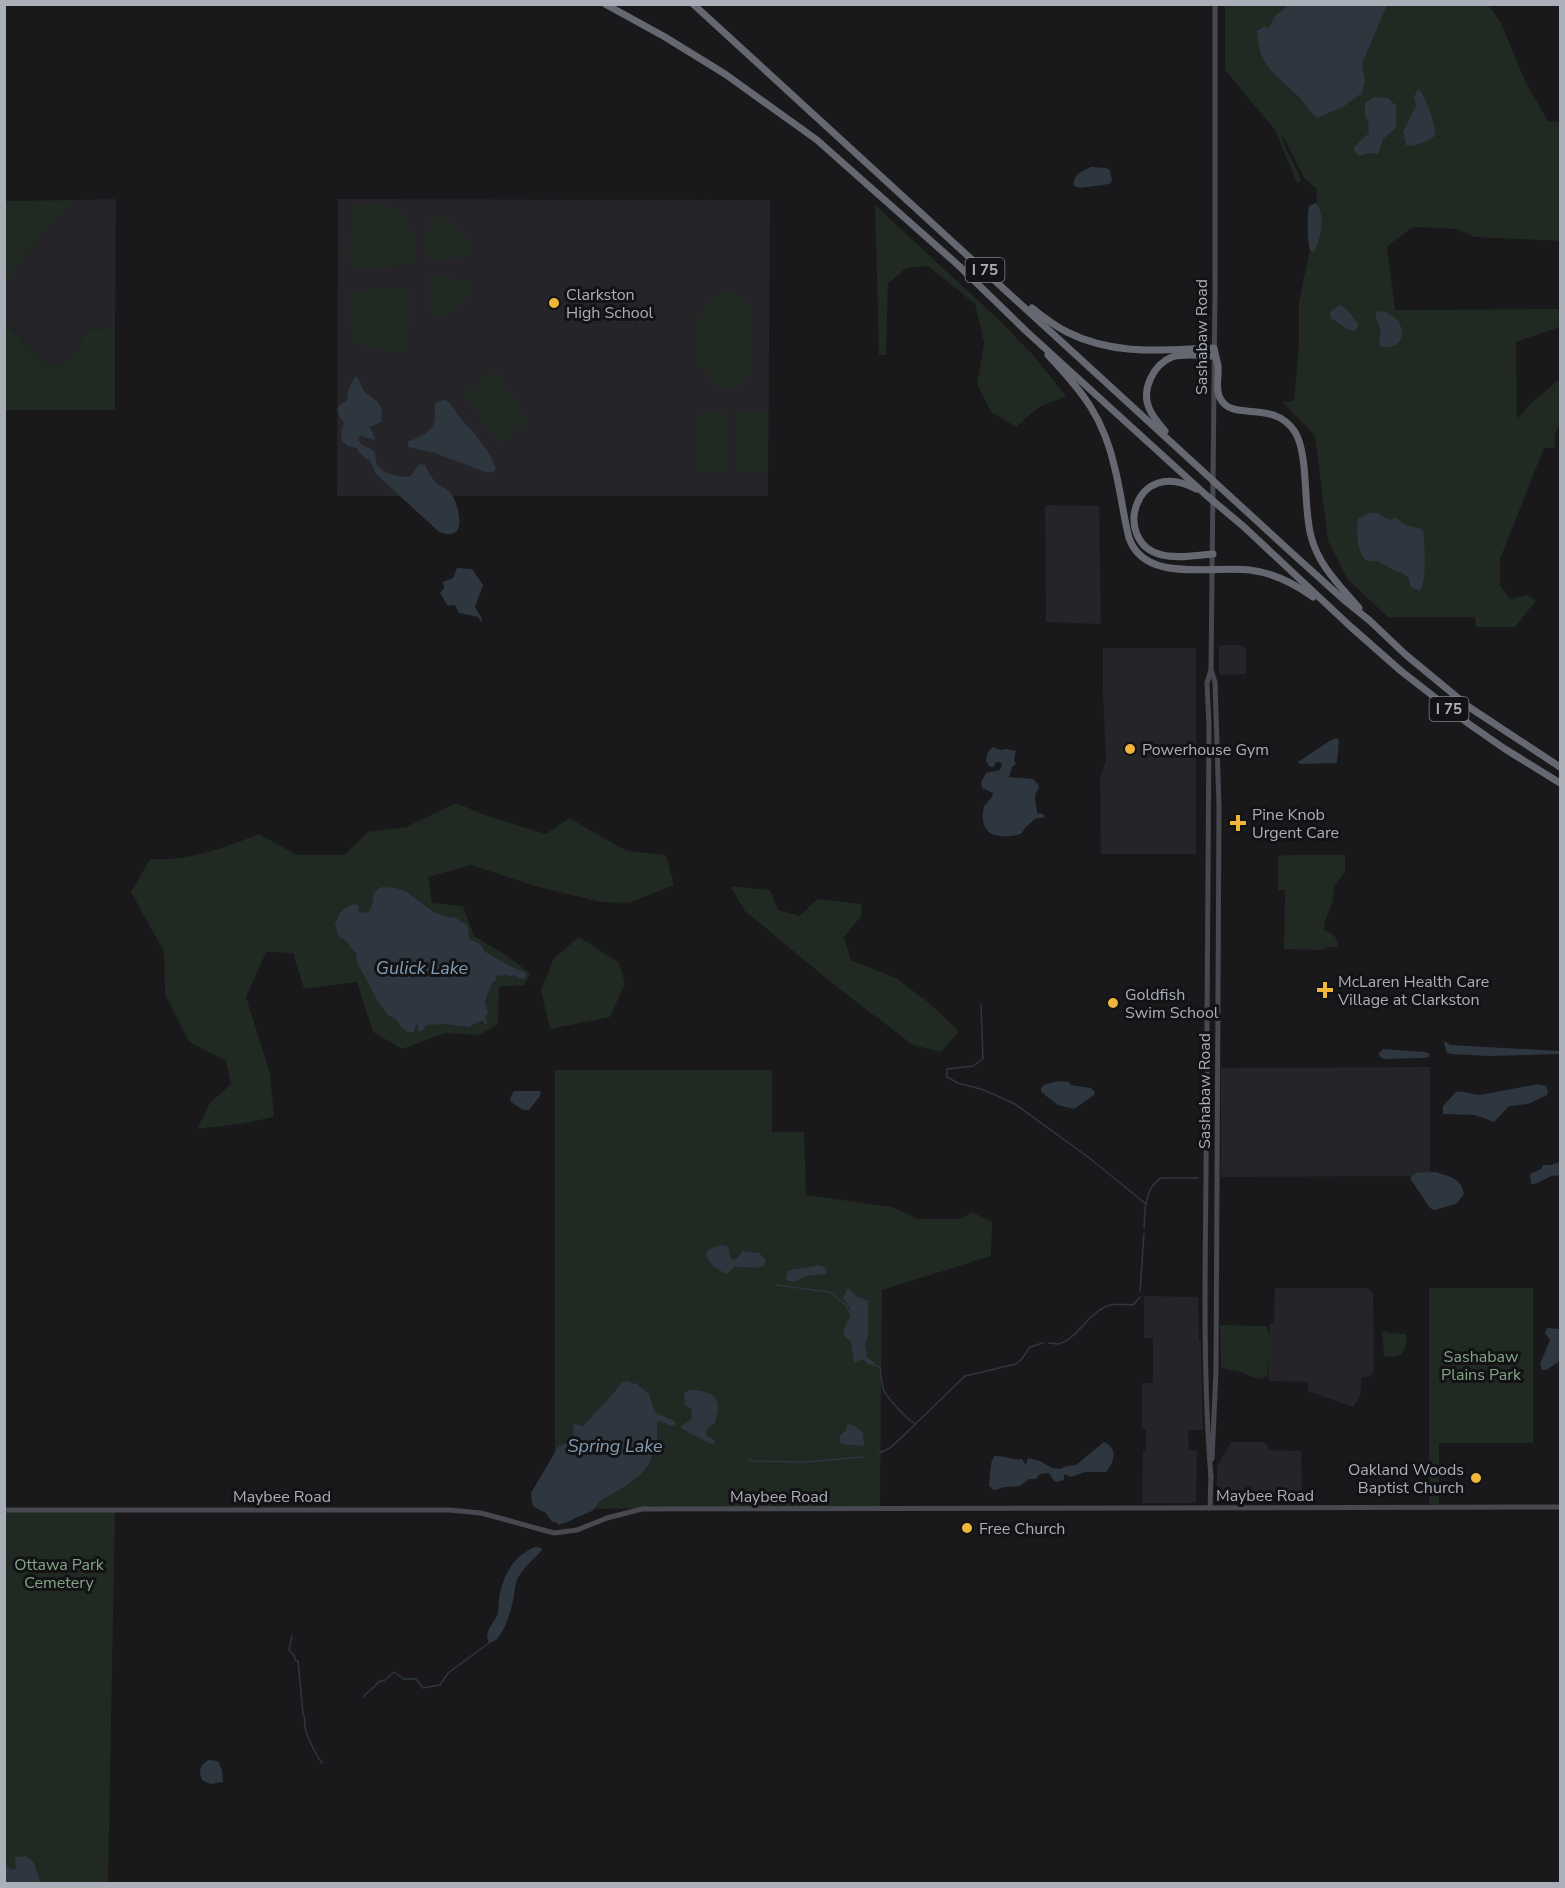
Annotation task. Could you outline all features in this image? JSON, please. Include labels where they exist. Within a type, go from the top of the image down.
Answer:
[{"type":"highway","name":"I 75","points":[[605,4],[725,74],[817,140],[958,265],[1347,623],[1421,687],[1469,724],[1560,783]]},
{"type":"highway","name":"I 75","points":[[693,4],[1406,655],[1469,707],[1560,767]]},
{"type":"highway","points":[[997,281],[1058,326],[1092,342],[1137,350],[1214,352]]},
{"type":"highway","points":[[1026,330],[1076,385],[1100,420],[1110,448],[1129,538],[1137,552],[1151,563],[1164,568],[1250,570],[1267,574],[1290,582],[1347,623]]},
{"type":"highway","points":[[1177,447],[1149,408],[1147,396],[1150,378],[1171,358],[1214,352]]},
{"type":"highway","points":[[1214,352],[1218,367],[1218,393],[1224,404],[1236,410],[1261,411],[1275,415],[1286,422],[1297,435],[1302,453],[1312,543],[1326,570],[1369,620]]},
{"type":"highway","points":[[1206,495],[1182,482],[1159,483],[1147,489],[1139,499],[1134,515],[1134,526],[1142,542],[1156,553],[1169,556],[1213,554]]},
{"type":"main road","name":"Sashabaw Road","points":[[1211,1478],[1206,1398],[1205,1313],[1207,683],[1211,670],[1213,569],[1215,4]]},
{"type":"main road","name":"Sashabaw Road","points":[[1210,1508],[1216,1404],[1218,1027],[1218,761],[1215,682],[1211,670]]},
{"type":"main road","points":[[1208,700],[1216,700]]},
{"type":"main road","points":[[1208,759],[1213,757],[1218,761]]},
{"type":"main road","points":[[1207,846],[1211,852],[1218,853]]},
{"type":"main road","points":[[1207,885],[1214,884],[1218,891]]},
{"type":"main road","points":[[1206,1023],[1211,1029],[1218,1027]]},
{"type":"main road","points":[[1206,1056],[1211,1054],[1214,1056],[1217,1066]]},
{"type":"main road","points":[[1206,1107],[1210,1115],[1214,1116],[1217,1113]]},
{"type":"main road","points":[[1206,1182],[1209,1179],[1213,1180],[1217,1191]]},
{"type":"main road","points":[[1206,1262],[1210,1270],[1217,1264]]},
{"type":"main road","points":[[1205,1313],[1212,1311],[1216,1317]]},
{"type":"main road","points":[[1206,1398],[1210,1406],[1216,1404]]},
{"type":"main road","name":"Maybee Road","points":[[4,1510],[449,1510],[481,1513],[546,1532],[561,1533],[642,1509],[1560,1507]]},
{"type":"shaded area","points":[[116,199],[115,327],[87,330],[70,363],[47,367],[5,321],[5,280],[77,200]]},
{"type":"shaded area","name":"Clarkston High School","points":[[338,199],[770,200],[768,496],[337,496]]},
{"type":"shaded area","points":[[1045,505],[1099,506],[1101,624],[1046,622]]},
{"type":"shaded area","points":[[1221,645],[1240,645],[1246,648],[1246,674],[1221,675],[1219,673]]},
{"type":"shaded area","points":[[1103,648],[1196,648],[1196,854],[1101,854],[1100,778],[1106,761]]},
{"type":"shaded area","points":[[1430,1067],[1430,1176],[1221,1177],[1221,1068]]},
{"type":"shaded area","points":[[1275,1288],[1368,1288],[1373,1293],[1374,1372],[1371,1376],[1362,1378],[1360,1396],[1353,1407],[1308,1391],[1308,1382],[1270,1381],[1268,1378],[1270,1324],[1274,1323]]},
{"type":"shaded area","points":[[1144,1296],[1198,1297],[1203,1430],[1188,1430],[1189,1450],[1197,1451],[1196,1503],[1142,1503],[1143,1451],[1146,1450],[1146,1430],[1142,1429],[1142,1383],[1153,1383],[1153,1338],[1144,1338]]},
{"type":"shaded area","points":[[1231,1442],[1263,1442],[1267,1444],[1269,1450],[1301,1451],[1302,1493],[1279,1493],[1279,1500],[1219,1501],[1217,1466]]},
{"type":"green space","points":[[1225,5],[1488,5],[1501,23],[1526,83],[1548,121],[1560,122],[1560,241],[1475,237],[1456,229],[1413,227],[1387,246],[1395,310],[1560,309],[1560,327],[1516,342],[1517,419],[1531,403],[1560,379],[1560,423],[1555,434],[1555,448],[1544,448],[1500,559],[1500,585],[1510,599],[1527,595],[1536,601],[1515,627],[1476,627],[1475,617],[1388,617],[1348,580],[1328,541],[1315,435],[1282,402],[1294,401],[1299,345],[1299,302],[1318,211],[1316,188],[1304,178],[1282,134],[1301,181],[1297,183],[1275,130],[1225,70]]},
{"type":"green space","points":[[77,200],[27,253],[8,280],[4,280],[4,201]]},
{"type":"green space","points":[[384,205],[395,208],[408,219],[413,235],[413,263],[355,269],[349,264],[348,248],[354,206]]},
{"type":"green space","points":[[875,205],[998,319],[1034,356],[1066,396],[1039,407],[1016,427],[991,412],[977,384],[984,343],[975,304],[928,266],[906,268],[888,284],[886,355],[879,355]]},
{"type":"green space","points":[[430,216],[446,220],[459,228],[468,240],[470,257],[431,259],[428,256],[428,243],[423,242],[424,234],[429,234]]},
{"type":"green space","points":[[431,277],[470,280],[467,296],[454,313],[431,319],[429,280]]},
{"type":"green space","points":[[406,287],[412,293],[412,316],[406,351],[374,350],[357,343],[352,336],[350,326],[349,294]]},
{"type":"green space","points":[[728,292],[737,294],[746,302],[750,314],[750,379],[732,390],[718,387],[710,379],[706,368],[697,368],[697,346],[695,345],[697,315],[706,315],[706,303]]},
{"type":"green space","points":[[4,321],[47,367],[70,363],[87,330],[115,327],[115,410],[5,410]]},
{"type":"green space","points":[[495,370],[530,424],[498,445],[463,391]]},
{"type":"green space","points":[[697,412],[728,412],[727,472],[696,471]]},
{"type":"green space","points":[[737,412],[768,412],[767,472],[736,472]]},
{"type":"green space","points":[[456,803],[490,817],[546,834],[569,818],[627,851],[666,855],[674,885],[629,903],[600,902],[535,886],[471,865],[428,877],[432,903],[463,906],[474,936],[531,974],[524,985],[499,987],[498,1024],[479,1035],[445,1033],[402,1049],[373,1032],[357,982],[304,989],[293,953],[266,952],[246,997],[270,1073],[274,1117],[197,1129],[210,1103],[231,1084],[226,1061],[189,1042],[165,994],[164,952],[131,892],[150,859],[192,856],[259,834],[297,855],[344,855],[368,832],[406,827]]},
{"type":"green space","points":[[1345,855],[1345,872],[1334,887],[1333,901],[1324,924],[1324,930],[1334,936],[1338,947],[1327,947],[1322,950],[1284,949],[1285,890],[1278,890],[1278,856]]},
{"type":"green space","points":[[730,886],[770,890],[778,910],[800,916],[817,899],[861,904],[862,915],[844,937],[851,960],[896,978],[928,1002],[959,1031],[941,1052],[913,1045],[838,988],[745,911]]},
{"type":"green space","points":[[579,937],[619,963],[625,984],[610,1017],[550,1029],[541,990],[554,958]]},
{"type":"green space","points":[[555,1070],[772,1070],[772,1132],[804,1132],[806,1195],[892,1207],[918,1219],[960,1219],[972,1212],[992,1222],[991,1256],[882,1290],[880,1508],[555,1509]]},
{"type":"green space","name":"Sashabaw Plains Park","points":[[1429,1288],[1533,1288],[1533,1443],[1439,1443],[1439,1504],[1429,1504]]},
{"type":"green space","points":[[1220,1325],[1266,1326],[1270,1337],[1267,1376],[1257,1379],[1241,1372],[1221,1368]]},
{"type":"green space","points":[[1382,1331],[1406,1334],[1406,1345],[1402,1353],[1395,1357],[1384,1356]]},
{"type":"green space","name":"Ottawa Park Cemetery","points":[[5,1512],[115,1512],[108,1883],[5,1884]]},
{"type":"water","points":[[1289,5],[1387,5],[1362,64],[1365,81],[1362,93],[1344,106],[1318,118],[1270,69],[1261,54],[1258,43],[1257,31],[1265,26],[1268,29],[1275,16]]},
{"type":"water","points":[[1418,89],[1430,111],[1435,136],[1420,144],[1409,146],[1406,145],[1403,132],[1416,106],[1414,97]]},
{"type":"water","points":[[1374,97],[1388,98],[1396,106],[1396,128],[1383,139],[1378,154],[1369,153],[1359,156],[1354,147],[1369,133],[1368,121],[1365,117],[1365,103]]},
{"type":"water","points":[[1091,167],[1110,170],[1112,181],[1109,184],[1080,188],[1074,186],[1076,176]]},
{"type":"water","points":[[1316,203],[1322,221],[1319,240],[1314,252],[1309,246],[1308,216],[1309,206]]},
{"type":"water","points":[[1340,305],[1358,324],[1356,331],[1348,330],[1331,318],[1330,312]]},
{"type":"water","points":[[1381,311],[1390,314],[1401,326],[1401,339],[1390,347],[1381,347],[1379,343],[1381,331],[1375,316]]},
{"type":"water","points":[[355,377],[382,410],[381,422],[369,427],[375,440],[360,436],[358,439],[364,446],[375,452],[376,463],[380,469],[393,475],[410,476],[419,464],[425,465],[434,480],[450,492],[455,500],[459,518],[456,532],[447,534],[438,531],[376,474],[370,461],[359,453],[357,448],[348,446],[342,441],[341,431],[344,423],[338,414],[338,409],[340,404],[347,401],[348,390]]},
{"type":"water","points":[[445,400],[450,403],[490,455],[496,468],[495,471],[488,473],[432,452],[408,447],[408,442],[431,428],[435,419],[435,404]]},
{"type":"water","points":[[1369,513],[1377,513],[1390,520],[1396,517],[1405,525],[1423,531],[1425,571],[1420,591],[1411,587],[1408,577],[1400,572],[1378,561],[1367,561],[1364,557],[1358,542],[1358,519]]},
{"type":"water","points":[[457,568],[472,569],[483,585],[475,607],[482,619],[481,622],[478,617],[459,613],[455,605],[448,606],[440,593],[444,588],[443,582],[453,578]]},
{"type":"water","points":[[1337,738],[1339,741],[1337,763],[1300,764],[1298,762],[1331,740]]},
{"type":"water","points":[[992,747],[1016,751],[1014,760],[1016,764],[1012,767],[1009,777],[1033,779],[1039,786],[1035,797],[1037,813],[1045,817],[1035,819],[1021,834],[997,836],[986,830],[984,824],[984,806],[993,793],[982,788],[981,782],[986,773],[1000,770],[1002,765],[996,762],[994,767],[990,767],[986,761],[987,754]]},
{"type":"water","name":"Gulick Lake","points":[[383,887],[405,891],[434,912],[456,918],[468,926],[469,939],[480,944],[484,951],[526,973],[523,979],[514,974],[512,977],[496,976],[485,1000],[488,1013],[485,1017],[487,1024],[482,1020],[469,1027],[446,1024],[427,1025],[421,1032],[418,1031],[416,1024],[414,1032],[408,1032],[401,1027],[398,1021],[387,1014],[357,962],[356,953],[346,941],[338,936],[335,923],[338,915],[353,904],[358,905],[359,913],[368,912],[371,909],[374,894]]},
{"type":"water","points":[[1445,1041],[1450,1045],[1559,1051],[1560,1054],[1488,1056],[1452,1054],[1447,1053]]},
{"type":"water","points":[[1383,1049],[1430,1054],[1429,1057],[1423,1058],[1384,1059],[1379,1056]]},
{"type":"water","points":[[1057,1081],[1091,1088],[1095,1092],[1094,1095],[1074,1109],[1058,1105],[1041,1092],[1044,1085]]},
{"type":"water","points":[[1538,1084],[1546,1086],[1547,1095],[1528,1104],[1509,1106],[1494,1122],[1475,1115],[1443,1114],[1443,1106],[1456,1092],[1480,1095]]},
{"type":"water","points":[[514,1091],[541,1092],[529,1110],[523,1110],[511,1102],[510,1098]]},
{"type":"water","points":[[1560,1162],[1560,1176],[1552,1176],[1531,1184],[1530,1174],[1541,1169],[1543,1165]]},
{"type":"water","points":[[1435,1172],[1454,1178],[1460,1184],[1464,1194],[1456,1204],[1434,1210],[1430,1208],[1410,1178],[1418,1173]]},
{"type":"water","points":[[719,1245],[727,1246],[730,1257],[734,1260],[742,1251],[759,1253],[765,1259],[765,1264],[755,1268],[734,1267],[725,1274],[711,1264],[706,1256],[708,1250]]},
{"type":"water","points":[[818,1265],[824,1267],[827,1272],[825,1274],[805,1276],[795,1282],[786,1280],[788,1271]]},
{"type":"water","points":[[848,1288],[856,1296],[868,1301],[868,1336],[865,1344],[867,1357],[875,1363],[874,1366],[862,1359],[854,1363],[851,1342],[843,1334],[851,1313],[843,1298]]},
{"type":"water","points":[[1547,1328],[1560,1329],[1560,1361],[1542,1370],[1540,1364],[1550,1340],[1545,1333]]},
{"type":"water","name":"Spring Lake","points":[[622,1382],[636,1383],[649,1394],[655,1412],[676,1424],[672,1426],[657,1422],[657,1446],[641,1474],[600,1501],[592,1511],[558,1525],[552,1522],[546,1513],[534,1507],[531,1493],[558,1447],[574,1439],[574,1424],[583,1426]]},
{"type":"water","points":[[689,1390],[706,1392],[717,1400],[715,1423],[707,1429],[706,1435],[715,1441],[714,1445],[680,1427],[692,1419],[691,1409],[685,1405],[684,1394]]},
{"type":"water","points":[[847,1423],[863,1433],[864,1446],[840,1442],[840,1436],[847,1429]]},
{"type":"water","points":[[1104,1442],[1111,1448],[1114,1455],[1106,1472],[1085,1472],[1071,1477],[1064,1474],[1064,1480],[1057,1482],[1049,1473],[1040,1474],[1036,1479],[1029,1479],[1020,1486],[994,1490],[989,1486],[994,1456],[1022,1459],[1026,1464],[1028,1458],[1040,1461],[1052,1468],[1061,1469],[1076,1465]]},
{"type":"water","points":[[535,1547],[542,1550],[520,1574],[505,1626],[498,1637],[489,1643],[487,1635],[498,1613],[506,1574],[515,1561]]},
{"type":"water","points":[[208,1760],[218,1761],[222,1770],[223,1782],[210,1784],[202,1780],[201,1766]]},
{"type":"water","points":[[4,1846],[6,1862],[11,1870],[16,1869],[15,1857],[26,1856],[34,1863],[41,1883],[5,1883]]},
{"type":"waterway","points":[[981,1005],[983,1059],[973,1066],[947,1069],[947,1077],[1015,1104],[1088,1157],[1146,1204]]},
{"type":"waterway","points":[[1144,1228],[1146,1200],[1155,1183],[1161,1178],[1198,1178]]},
{"type":"waterway","points":[[1140,1291],[1144,1234]]},
{"type":"waterway","points":[[776,1285],[830,1292],[846,1305],[851,1316]]},
{"type":"waterway","points":[[1049,1343],[1065,1342],[1102,1308],[1113,1304],[1133,1305],[1140,1297]]},
{"type":"waterway","points":[[879,1453],[890,1448],[965,1376],[1016,1364],[1030,1347],[1043,1343]]},
{"type":"waterway","points":[[874,1365],[880,1367],[882,1385],[886,1394],[914,1423]]},
{"type":"waterway","points":[[749,1458],[751,1461],[805,1462],[863,1457]]},
{"type":"waterway","points":[[292,1636],[289,1650],[298,1661],[305,1727],[322,1763]]},
{"type":"waterway","points":[[363,1697],[378,1682],[385,1680],[394,1672],[404,1679],[416,1679],[423,1688],[440,1685],[448,1673],[489,1643]]},
{"type":"place","name":"Clarkston High School","points":[[554,303]]},
{"type":"place","name":"Powerhouse Gym","points":[[1130,749]]},
{"type":"place","name":"Pine Knob Urgent Care","points":[[1238,823]]},
{"type":"place","name":"McLaren Health Care Village at Clarkston","points":[[1325,990]]},
{"type":"place","name":"Goldfish Swim School","points":[[1113,1003]]},
{"type":"place","name":"Oakland Woods Baptist Church","points":[[1476,1478]]},
{"type":"place","name":"Free Church","points":[[967,1528]]}]
